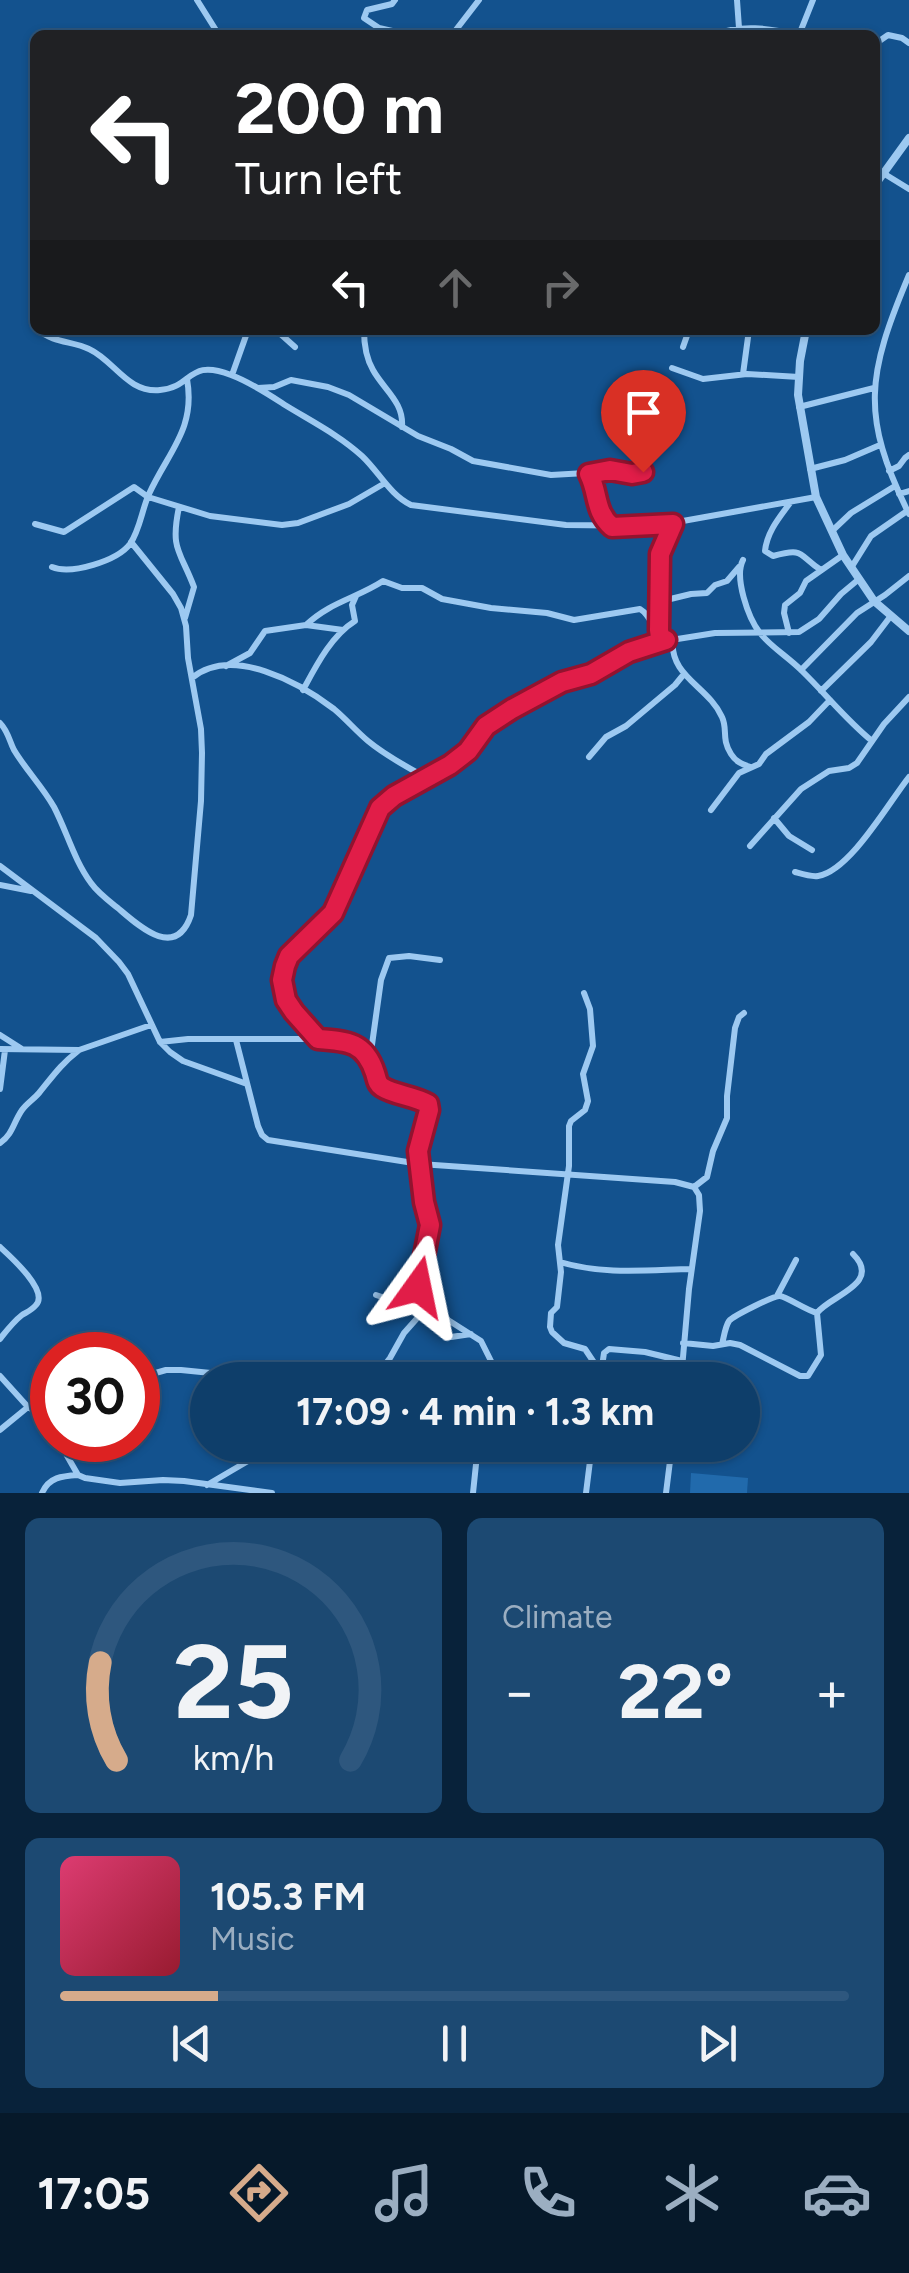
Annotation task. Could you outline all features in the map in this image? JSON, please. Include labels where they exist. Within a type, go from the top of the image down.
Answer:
[{"type":"street","points":[[196,0],[216,30]]},
{"type":"street","points":[[388,30],[364,18],[367,10],[392,4],[394,0]]},
{"type":"street","points":[[456,30],[479,0]]},
{"type":"street","points":[[736,0],[739,28]]},
{"type":"street","points":[[800,30],[813,0]]},
{"type":"street","points":[[732,30],[779,30]]},
{"type":"street","points":[[880,41],[888,35],[909,43]]},
{"type":"street","points":[[880,179],[909,138]]},
{"type":"street","points":[[884,173],[909,189]]},
{"type":"street","points":[[851,568],[871,536],[908,513],[880,445],[874,388],[880,354],[909,276]]},
{"type":"street","points":[[44,335],[88,348],[128,382],[149,390],[168,388],[203,369],[232,375],[348,444],[411,505],[550,524],[612,527],[673,524],[816,497]]},
{"type":"street","points":[[232,375],[246,335]]},
{"type":"street","points":[[282,335],[295,347]]},
{"type":"street","points":[[364,335],[366,356],[384,388],[400,404],[402,427]]},
{"type":"street","points":[[683,347],[687,335]]},
{"type":"street","points":[[743,374],[747,335]]},
{"type":"street","points":[[805,335],[798,378],[799,406],[816,497],[843,555],[874,602],[909,631]]},
{"type":"street","points":[[672,368],[703,378],[743,374],[798,378]]},
{"type":"street","points":[[52,567],[85,568],[125,549],[131,542],[148,496],[182,434],[188,406],[187,379]]},
{"type":"street","points":[[257,388],[291,380],[328,387],[350,395],[464,458],[485,465],[551,475],[610,470],[643,472]]},
{"type":"street","points":[[799,406],[874,388]]},
{"type":"street","points":[[810,469],[880,445]]},
{"type":"street","points":[[889,471],[909,456]]},
{"type":"street","points":[[589,474],[600,512],[612,527]]},
{"type":"street","points":[[35,524],[64,532],[133,487],[179,507],[226,518],[290,525],[349,504],[385,483]]},
{"type":"street","points":[[832,531],[850,513],[897,490],[909,491]]},
{"type":"street","points":[[790,502],[772,528],[765,551],[772,556],[786,551],[798,553],[822,570]]},
{"type":"street","points":[[179,507],[176,549],[194,588],[185,618]]},
{"type":"street","points":[[673,524],[660,554],[658,601],[666,639],[684,674],[712,700],[722,717],[723,738],[732,756],[751,767]]},
{"type":"street","points":[[0,723],[55,810],[80,867],[94,888],[158,938],[170,937],[186,928],[191,916],[201,801],[201,728],[185,618],[173,594],[131,542]]},
{"type":"street","points":[[789,634],[785,605],[795,598],[806,580],[843,555]]},
{"type":"street","points":[[645,611],[658,601],[707,594],[732,577],[742,563],[742,592],[759,632],[872,741]]},
{"type":"street","points":[[801,670],[849,620],[909,576]]},
{"type":"street","points":[[318,1039],[286,1000],[282,980],[285,966],[289,956],[333,913],[380,808],[394,796],[462,756],[486,726],[562,682],[591,674],[629,652],[666,639],[702,634],[799,632],[859,580]]},
{"type":"street","points":[[306,626],[326,608],[383,581],[402,588],[422,588],[442,599],[574,620],[636,608],[645,611],[666,639]]},
{"type":"street","points":[[303,690],[343,630],[356,620],[352,604],[356,595]]},
{"type":"street","points":[[821,691],[878,635],[890,617]]},
{"type":"street","points":[[226,666],[250,653],[265,632],[306,626],[343,630]]},
{"type":"street","points":[[191,678],[210,668],[226,666],[269,672],[337,712],[368,742],[428,778]]},
{"type":"street","points":[[588,757],[606,736],[626,726],[684,674]]},
{"type":"street","points":[[750,846],[795,794],[825,774],[853,766],[909,697]]},
{"type":"street","points":[[712,810],[739,773],[762,762],[766,754],[809,722],[830,700]]},
{"type":"street","points":[[795,872],[819,876],[837,866],[860,845],[909,777]]},
{"type":"street","points":[[774,818],[789,836],[812,850]]},
{"type":"street","points":[[0,866],[96,938],[120,962],[160,1042],[170,1052],[247,1084]]},
{"type":"street","points":[[0,885],[32,892]]},
{"type":"street","points":[[370,1060],[389,958],[440,960]]},
{"type":"street","points":[[584,993],[590,1009],[593,1046],[583,1074],[587,1106],[569,1126],[568,1174],[558,1245],[561,1272],[550,1327],[564,1344],[585,1349],[592,1362]]},
{"type":"street","points":[[694,1187],[707,1177],[727,1118],[736,1022],[744,1013]]},
{"type":"street","points":[[0,1088],[2,1049],[79,1050],[151,1025]]},
{"type":"street","points":[[0,1035],[23,1050]]},
{"type":"street","points":[[160,1042],[318,1039],[353,1044],[366,1053],[382,1087],[428,1104],[419,1142],[430,1225],[418,1287],[448,1320],[481,1341],[489,1362]]},
{"type":"street","points":[[236,1040],[258,1126],[268,1140],[420,1164],[675,1182],[694,1187]]},
{"type":"street","points":[[0,1143],[11,1136],[26,1104],[79,1050]]},
{"type":"street","points":[[602,1362],[609,1348],[682,1361],[700,1201],[694,1187]]},
{"type":"street","points":[[0,1247],[21,1268],[40,1298],[0,1339]]},
{"type":"street","points":[[684,1343],[743,1346],[800,1376],[808,1376],[820,1355],[817,1313],[856,1284],[861,1266],[853,1254]]},
{"type":"street","points":[[777,1296],[796,1260]]},
{"type":"street","points":[[560,1262],[615,1271],[692,1269]]},
{"type":"street","points":[[376,1295],[406,1305],[451,1337],[471,1334]]},
{"type":"street","points":[[722,1346],[732,1317],[756,1308],[768,1298],[783,1296],[817,1313]]},
{"type":"street","points":[[387,1362],[420,1315]]},
{"type":"street","points":[[160,1372],[190,1371]]},
{"type":"street","points":[[0,1376],[28,1407],[0,1430]]},
{"type":"street","points":[[71,1462],[78,1475]]},
{"type":"street","points":[[204,1487],[245,1462]]},
{"type":"street","points":[[473,1493],[476,1462]]},
{"type":"street","points":[[586,1493],[590,1462]]},
{"type":"street","points":[[666,1493],[670,1462]]},
{"type":"street","points":[[42,1493],[54,1478],[78,1475],[116,1483],[163,1480],[272,1493]]},
{"type":"shaded area","points":[[691,1473],[748,1478],[747,1493],[690,1493]]},
{"type":"route","points":[[418,1287],[430,1225],[418,1151],[428,1104],[382,1087],[372,1063],[360,1048],[338,1040],[318,1039],[286,1000],[282,980],[285,966],[289,956],[333,913],[376,814],[386,802],[450,765],[468,751],[486,726],[512,709],[572,677],[591,674],[629,652],[666,640],[660,637],[659,630],[660,554],[673,524],[612,527],[600,512],[589,474],[610,470],[643,472]]}]
